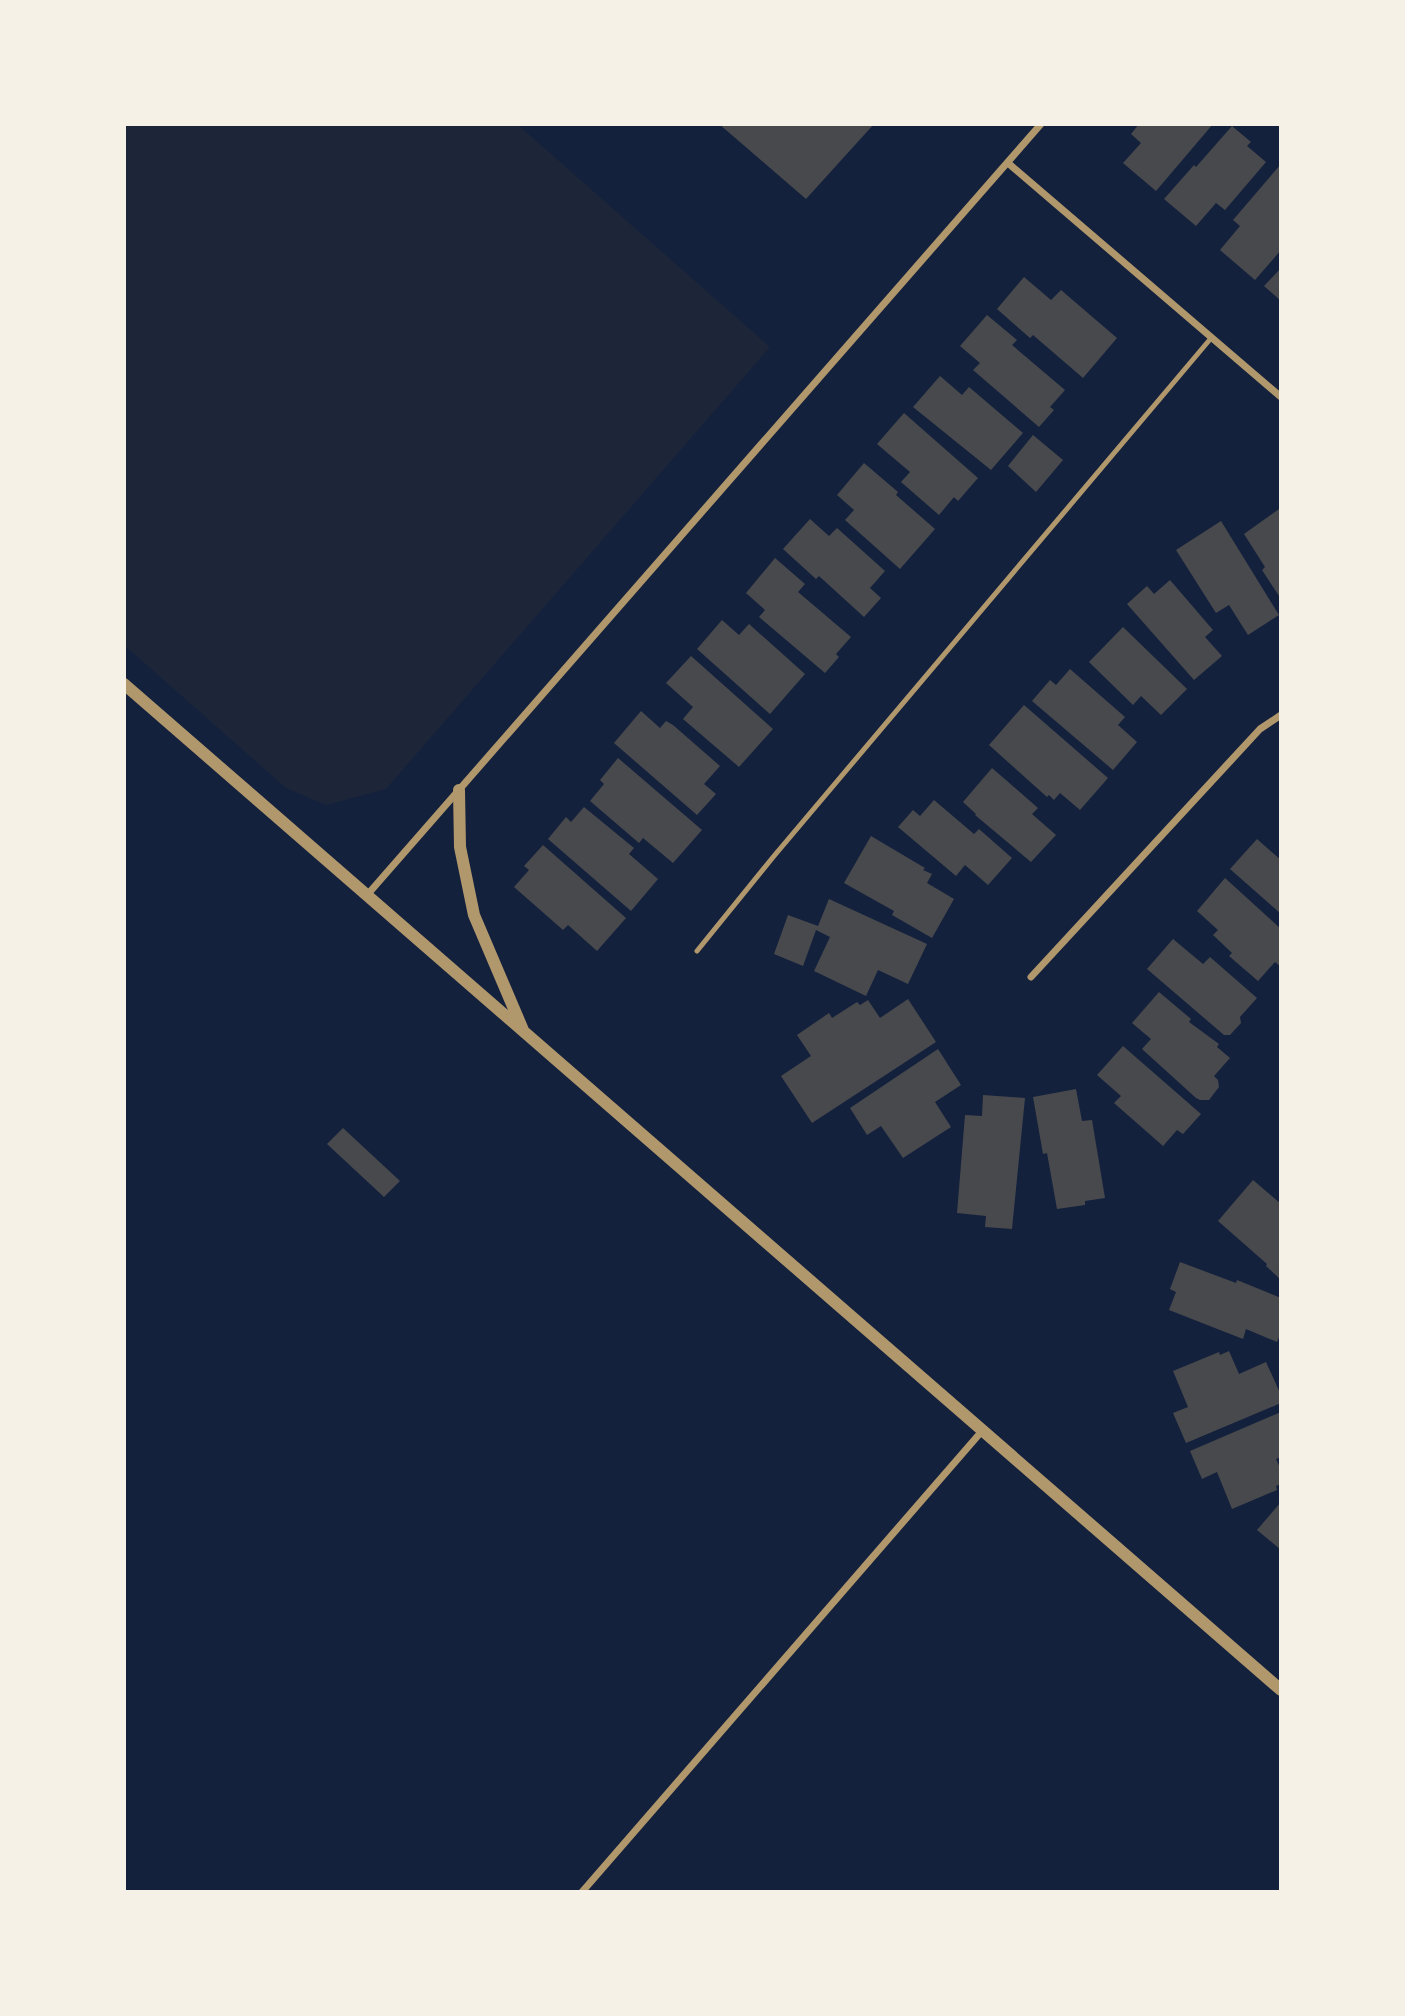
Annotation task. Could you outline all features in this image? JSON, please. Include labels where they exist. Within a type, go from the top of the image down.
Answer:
[{"type":"street","points":[[368,894],[1041,124]]},
{"type":"street","points":[[1008,163],[1281,397]]},
{"type":"street","points":[[124,684],[1281,1690]]},
{"type":"street","points":[[1031,977],[1260,729],[1281,715]]},
{"type":"street","points":[[460,790],[460,847],[474,915],[525,1033]]},
{"type":"street","points":[[582,1892],[982,1431]]},
{"type":"lane","points":[[697,951],[1212,337]]},
{"type":"shaded area","points":[[124,124],[517,124],[770,347],[386,789],[326,805],[286,788],[124,645]]},
{"type":"building","points":[[719,124],[874,124],[806,199]]},
{"type":"building","points":[[1139,124],[1213,124],[1156,191],[1123,163],[1141,143],[1131,134]]},
{"type":"building","points":[[1232,126],[1251,142],[1247,146],[1266,162],[1225,210],[1216,203],[1196,226],[1164,199]]},
{"type":"building","points":[[1281,164],[1281,250],[1255,280],[1220,250],[1240,226],[1233,220]]},
{"type":"building","points":[[1281,268],[1281,301],[1264,286]]},
{"type":"building","points":[[1024,277],[1051,300],[1061,290],[1117,338],[1083,378],[1033,335],[1030,338],[997,309]]},
{"type":"building","points":[[987,315],[1017,340],[1012,345],[1065,390],[1050,407],[1054,410],[1039,427],[973,370],[980,363],[960,346]]},
{"type":"building","points":[[940,376],[962,395],[969,387],[1023,433],[991,470],[913,407]]},
{"type":"building","points":[[904,413],[978,478],[958,501],[954,497],[939,515],[901,482],[910,472],[877,444]]},
{"type":"building","points":[[1033,435],[1063,460],[1036,492],[1008,466]]},
{"type":"building","points":[[864,463],[935,529],[900,569],[845,520],[854,510],[837,495]]},
{"type":"building","points":[[1279,509],[1281,599],[1262,570],[1265,567],[1244,534]]},
{"type":"building","points":[[810,519],[829,536],[837,528],[885,571],[870,588],[881,598],[864,617],[819,576],[816,579],[783,549]]},
{"type":"building","points":[[1221,521],[1279,615],[1248,635],[1229,605],[1216,613],[1176,550]]},
{"type":"building","points":[[775,558],[805,584],[798,592],[851,637],[836,654],[839,657],[825,673],[759,617],[765,610],[746,593]]},
{"type":"building","points":[[1170,580],[1213,630],[1205,637],[1222,656],[1194,680],[1127,604],[1147,586],[1154,594]]},
{"type":"building","points":[[722,620],[739,635],[749,624],[805,674],[770,714],[697,649]]},
{"type":"building","points":[[1123,627],[1187,689],[1161,715],[1141,696],[1133,705],[1089,662]]},
{"type":"building","points":[[691,656],[773,729],[739,767],[683,719],[693,707],[666,683]]},
{"type":"building","points":[[1070,669],[1125,717],[1118,725],[1137,742],[1113,770],[1032,701],[1050,680],[1056,685]]},
{"type":"building","points":[[1024,705],[1108,778],[1080,810],[1060,793],[1054,800],[1049,795],[1047,797],[989,745]]},
{"type":"building","points":[[641,711],[660,728],[666,721],[673,725],[720,766],[704,784],[716,794],[697,815],[614,743]]},
{"type":"building","points":[[618,758],[702,830],[673,863],[643,838],[639,843],[590,801],[604,784],[600,780]]},
{"type":"building","points":[[992,768],[1038,808],[1032,814],[1056,835],[1031,862],[963,802]]},
{"type":"building","points":[[934,800],[974,834],[979,829],[1012,858],[988,885],[965,865],[956,876],[898,827],[913,810],[920,816]]},
{"type":"building","points":[[584,807],[634,848],[629,854],[658,879],[631,911],[548,839],[566,817],[571,822]]},
{"type":"building","points":[[871,836],[925,868],[923,870],[932,874],[927,883],[954,899],[932,938],[892,915],[894,911],[844,883]]},
{"type":"building","points":[[1257,839],[1281,860],[1281,914],[1230,869]]},
{"type":"building","points":[[543,845],[626,918],[597,951],[568,925],[563,930],[514,887],[529,870],[524,866]]},
{"type":"building","points":[[1225,878],[1281,929],[1281,967],[1275,962],[1258,981],[1229,956],[1232,953],[1213,935],[1218,930],[1197,911]]},
{"type":"building","points":[[829,899],[927,944],[908,984],[878,970],[866,996],[814,971],[830,937],[816,930],[803,966],[774,954],[788,915],[818,926]]},
{"type":"building","points":[[1173,939],[1203,964],[1210,957],[1257,998],[1240,1017],[1241,1023],[1230,1035],[1224,1035],[1147,969]]},
{"type":"building","points":[[1159,992],[1191,1019],[1189,1022],[1219,1044],[1217,1047],[1230,1058],[1214,1076],[1219,1087],[1209,1100],[1196,1098],[1142,1049],[1151,1039],[1132,1023]]},
{"type":"building","points":[[908,999],[936,1042],[812,1123],[781,1076],[811,1056],[797,1035],[829,1013],[832,1018],[857,1002],[860,1005],[868,1000],[880,1018]]},
{"type":"building","points":[[1123,1046],[1201,1114],[1183,1134],[1177,1130],[1163,1146],[1114,1103],[1121,1096],[1097,1075]]},
{"type":"building","points":[[938,1049],[961,1085],[935,1102],[951,1127],[903,1158],[881,1126],[867,1135],[850,1108]]},
{"type":"building","points":[[1076,1089],[1082,1121],[1092,1120],[1105,1198],[1085,1201],[1085,1205],[1057,1209],[1047,1153],[1043,1154],[1033,1097]]},
{"type":"building","points":[[983,1095],[1025,1098],[1012,1229],[985,1227],[986,1216],[957,1213],[965,1115],[982,1116]]},
{"type":"building","points":[[343,1128],[400,1181],[384,1197],[327,1144]]},
{"type":"building","points":[[1253,1180],[1281,1204],[1281,1280],[1267,1264],[1218,1221]]},
{"type":"building","points":[[1180,1262],[1236,1283],[1237,1280],[1281,1298],[1281,1333],[1277,1342],[1246,1329],[1243,1339],[1169,1310],[1176,1292],[1170,1289]]},
{"type":"building","points":[[1229,1351],[1239,1374],[1266,1362],[1281,1395],[1281,1403],[1186,1443],[1173,1413],[1188,1407],[1173,1371],[1219,1352],[1220,1355]]},
{"type":"building","points":[[1281,1412],[1281,1457],[1276,1459],[1281,1470],[1281,1484],[1276,1486],[1277,1490],[1232,1509],[1217,1472],[1202,1479],[1190,1451]]},
{"type":"building","points":[[1281,1502],[1281,1550],[1257,1530]]}]
